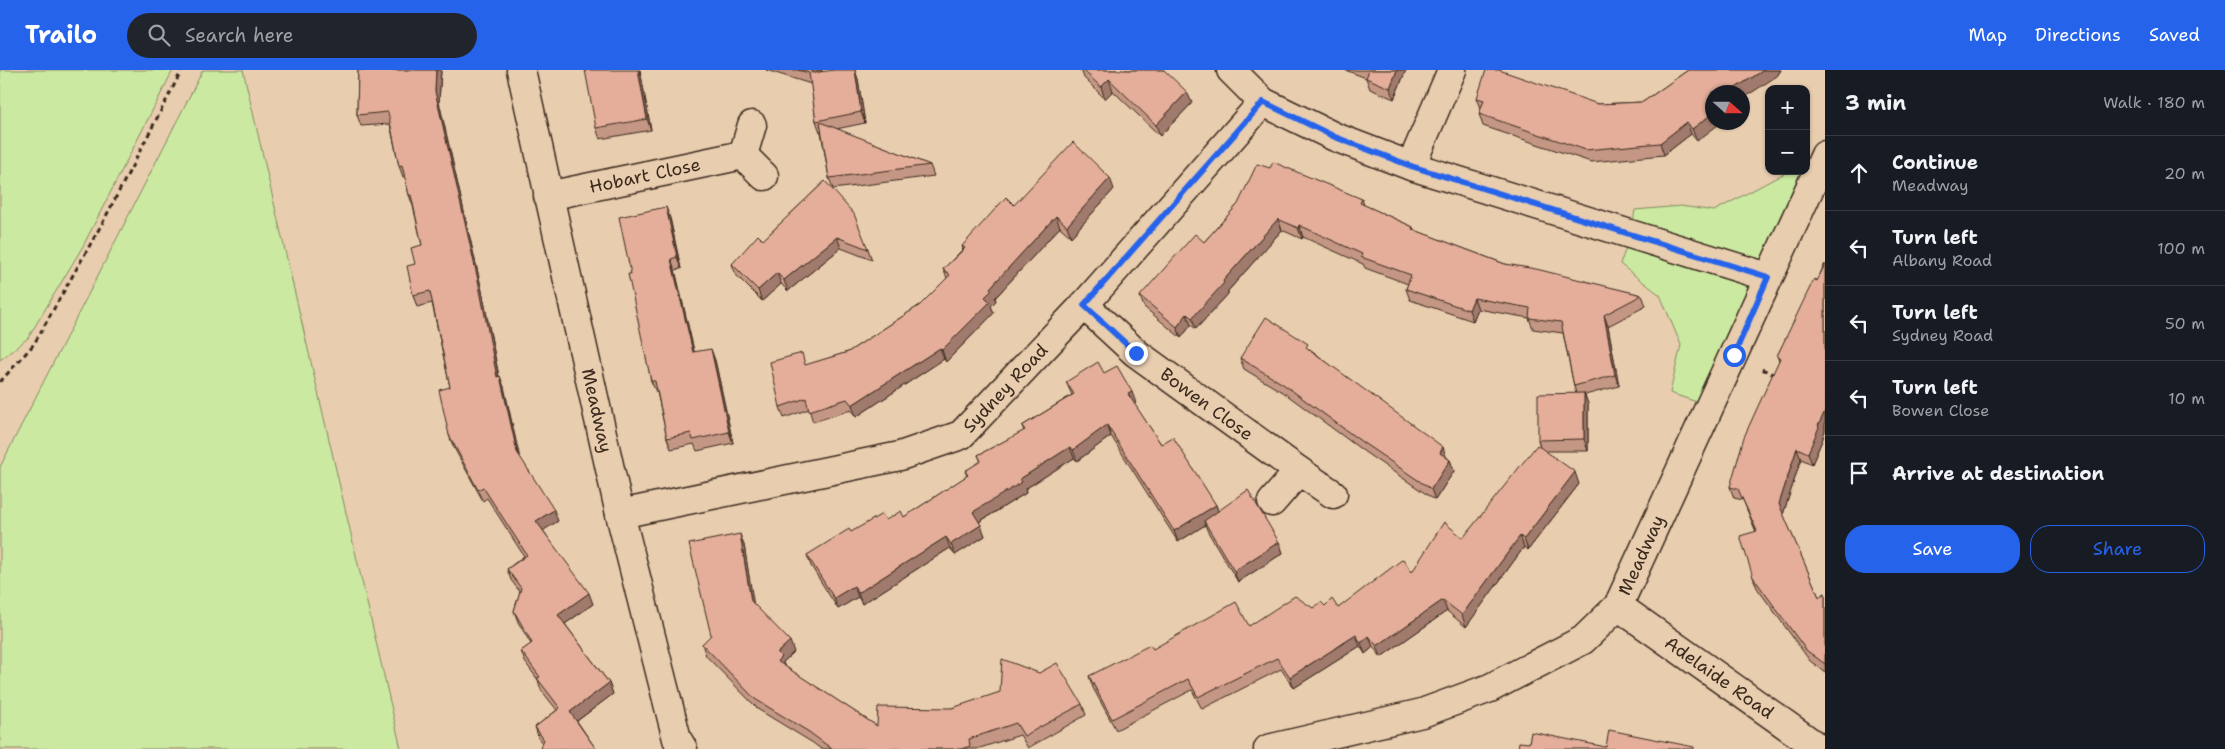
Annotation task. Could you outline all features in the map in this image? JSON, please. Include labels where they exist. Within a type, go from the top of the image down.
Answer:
[{"type":"street","name":"Meadway","points":[[521,70],[620,514],[677,739],[683,749]]},
{"type":"street","points":[[1231,70],[1263,102],[1335,137],[1411,166],[1768,277]]},
{"type":"street","points":[[1411,166],[1452,70]]},
{"type":"street","name":"Sydney Road","points":[[620,514],[900,456],[961,435],[1084,305],[1263,102]]},
{"type":"street","points":[[752,125],[743,155],[764,176]]},
{"type":"street","name":"Hobart Close","points":[[548,196],[743,155]]},
{"type":"street","name":"Meadway","points":[[1268,749],[1422,713],[1490,688],[1583,640],[1618,606],[1825,155]]},
{"type":"street","name":"Bowen Close","points":[[1084,305],[1136,353],[1333,494]]},
{"type":"street","points":[[1272,502],[1299,471]]},
{"type":"street","name":"Adelaide Road","points":[[1618,606],[1820,749]]},
{"type":"path","points":[[0,382],[34,344],[103,222],[182,70]]},
{"type":"path","points":[[1734,355],[1783,379]]},
{"type":"green space","points":[[0,70],[173,70],[83,246],[28,338],[0,360]]},
{"type":"green space","points":[[203,70],[243,70],[401,749],[0,749],[0,467]]},
{"type":"green space","points":[[1782,175],[1810,175],[1815,177],[1709,406],[1670,393],[1681,345],[1660,295],[1620,264],[1631,235],[1635,210],[1681,206],[1714,211]]},
{"type":"building","points":[[358,70],[436,70],[435,91],[478,280],[497,377],[500,376],[517,452],[554,510],[536,521],[589,593],[558,615],[609,683],[570,712],[596,749],[542,749],[540,747],[544,740],[535,727],[560,708],[537,678],[540,677],[521,651],[532,643],[514,611],[521,588],[507,569],[527,555],[483,487],[478,490],[449,435],[439,390],[450,387],[430,291],[413,295],[407,266],[415,264],[411,248],[422,245],[411,195],[409,195],[402,165],[399,166],[388,112],[357,115]]},
{"type":"building","points":[[585,70],[638,70],[647,119],[596,128]]},
{"type":"building","points":[[798,70],[813,70],[811,73],[855,70],[861,112],[816,121],[809,73]]},
{"type":"building","points":[[1083,70],[1164,70],[1187,92],[1156,125],[1109,79],[1101,87]]},
{"type":"building","points":[[1369,70],[1397,70],[1390,88],[1366,78]]},
{"type":"building","points":[[1486,70],[1499,70],[1598,104],[1643,102],[1688,70],[1764,70],[1740,85],[1705,85],[1705,119],[1692,129],[1687,122],[1660,143],[1586,150],[1479,114],[1484,100],[1477,98]]},
{"type":"building","points":[[820,122],[930,165],[829,178]]},
{"type":"building","points":[[1073,142],[1110,178],[1067,226],[1056,216],[990,288],[992,290],[985,297],[990,302],[942,350],[940,348],[852,405],[847,399],[809,411],[806,398],[780,407],[770,362],[802,353],[805,365],[848,352],[920,305],[950,275],[943,269],[965,248],[962,246],[1006,197],[1014,205]]},
{"type":"building","points":[[1273,162],[1362,199],[1360,203],[1413,227],[1412,229],[1505,264],[1536,269],[1642,295],[1604,315],[1615,375],[1574,386],[1561,322],[1529,318],[1530,308],[1474,298],[1469,310],[1406,289],[1411,275],[1361,257],[1362,254],[1299,225],[1298,228],[1278,219],[1192,318],[1187,314],[1177,327],[1140,296],[1195,234],[1204,242],[1238,204],[1257,164],[1270,168]]},
{"type":"building","points":[[825,181],[854,214],[868,249],[837,237],[784,280],[777,273],[758,290],[732,264],[758,235],[763,240]]},
{"type":"building","points":[[666,207],[677,257],[671,259],[693,352],[711,349],[729,432],[693,440],[691,433],[667,438],[655,381],[651,381],[628,274],[631,274],[619,217]]},
{"type":"building","points":[[1825,264],[1825,411],[1808,453],[1797,448],[1779,504],[1819,597],[1825,593],[1825,664],[1806,650],[1753,577],[1740,536],[1757,531],[1738,489],[1730,487],[1744,437],[1780,358],[1777,356],[1814,279],[1817,281]]},
{"type":"building","points":[[1266,317],[1308,344],[1306,347],[1443,447],[1440,453],[1450,460],[1431,489],[1362,442],[1283,384],[1240,358]]},
{"type":"building","points":[[1098,362],[1104,373],[1117,366],[1132,392],[1128,394],[1161,444],[1173,437],[1216,505],[1174,531],[1107,425],[1073,450],[1070,447],[1020,479],[1022,482],[973,512],[981,525],[951,544],[946,537],[858,593],[854,586],[834,598],[807,555],[849,529],[851,532],[882,514],[886,520],[901,511],[904,517],[968,475],[965,471],[981,461],[978,455],[1025,430],[1022,426],[1074,394],[1066,382]]},
{"type":"building","points":[[1584,393],[1584,439],[1538,440],[1538,394]]},
{"type":"building","points":[[1537,445],[1575,472],[1524,539],[1520,536],[1462,615],[1443,600],[1377,646],[1369,636],[1361,643],[1356,635],[1290,677],[1277,658],[1198,697],[1188,679],[1112,719],[1089,676],[1150,645],[1153,649],[1236,602],[1249,626],[1295,596],[1313,608],[1321,602],[1325,606],[1332,599],[1338,608],[1403,559],[1412,572],[1444,522],[1463,538]]},
{"type":"building","points":[[1248,490],[1279,542],[1234,571],[1204,521]]},
{"type":"building","points":[[740,534],[751,601],[790,641],[777,653],[781,657],[777,661],[877,726],[878,707],[952,708],[1000,692],[1002,659],[1039,673],[1057,663],[1082,704],[1024,736],[1016,723],[969,739],[970,746],[961,749],[832,749],[809,732],[755,699],[702,644],[711,635],[689,544]]},
{"type":"building","points":[[1609,730],[1694,747],[1694,749],[1518,749],[1519,742],[1529,743],[1531,732],[1606,747]]},
{"type":"route","points":[[1136,353],[1084,305],[1263,102],[1335,137],[1411,166],[1768,277],[1734,355]]}]
